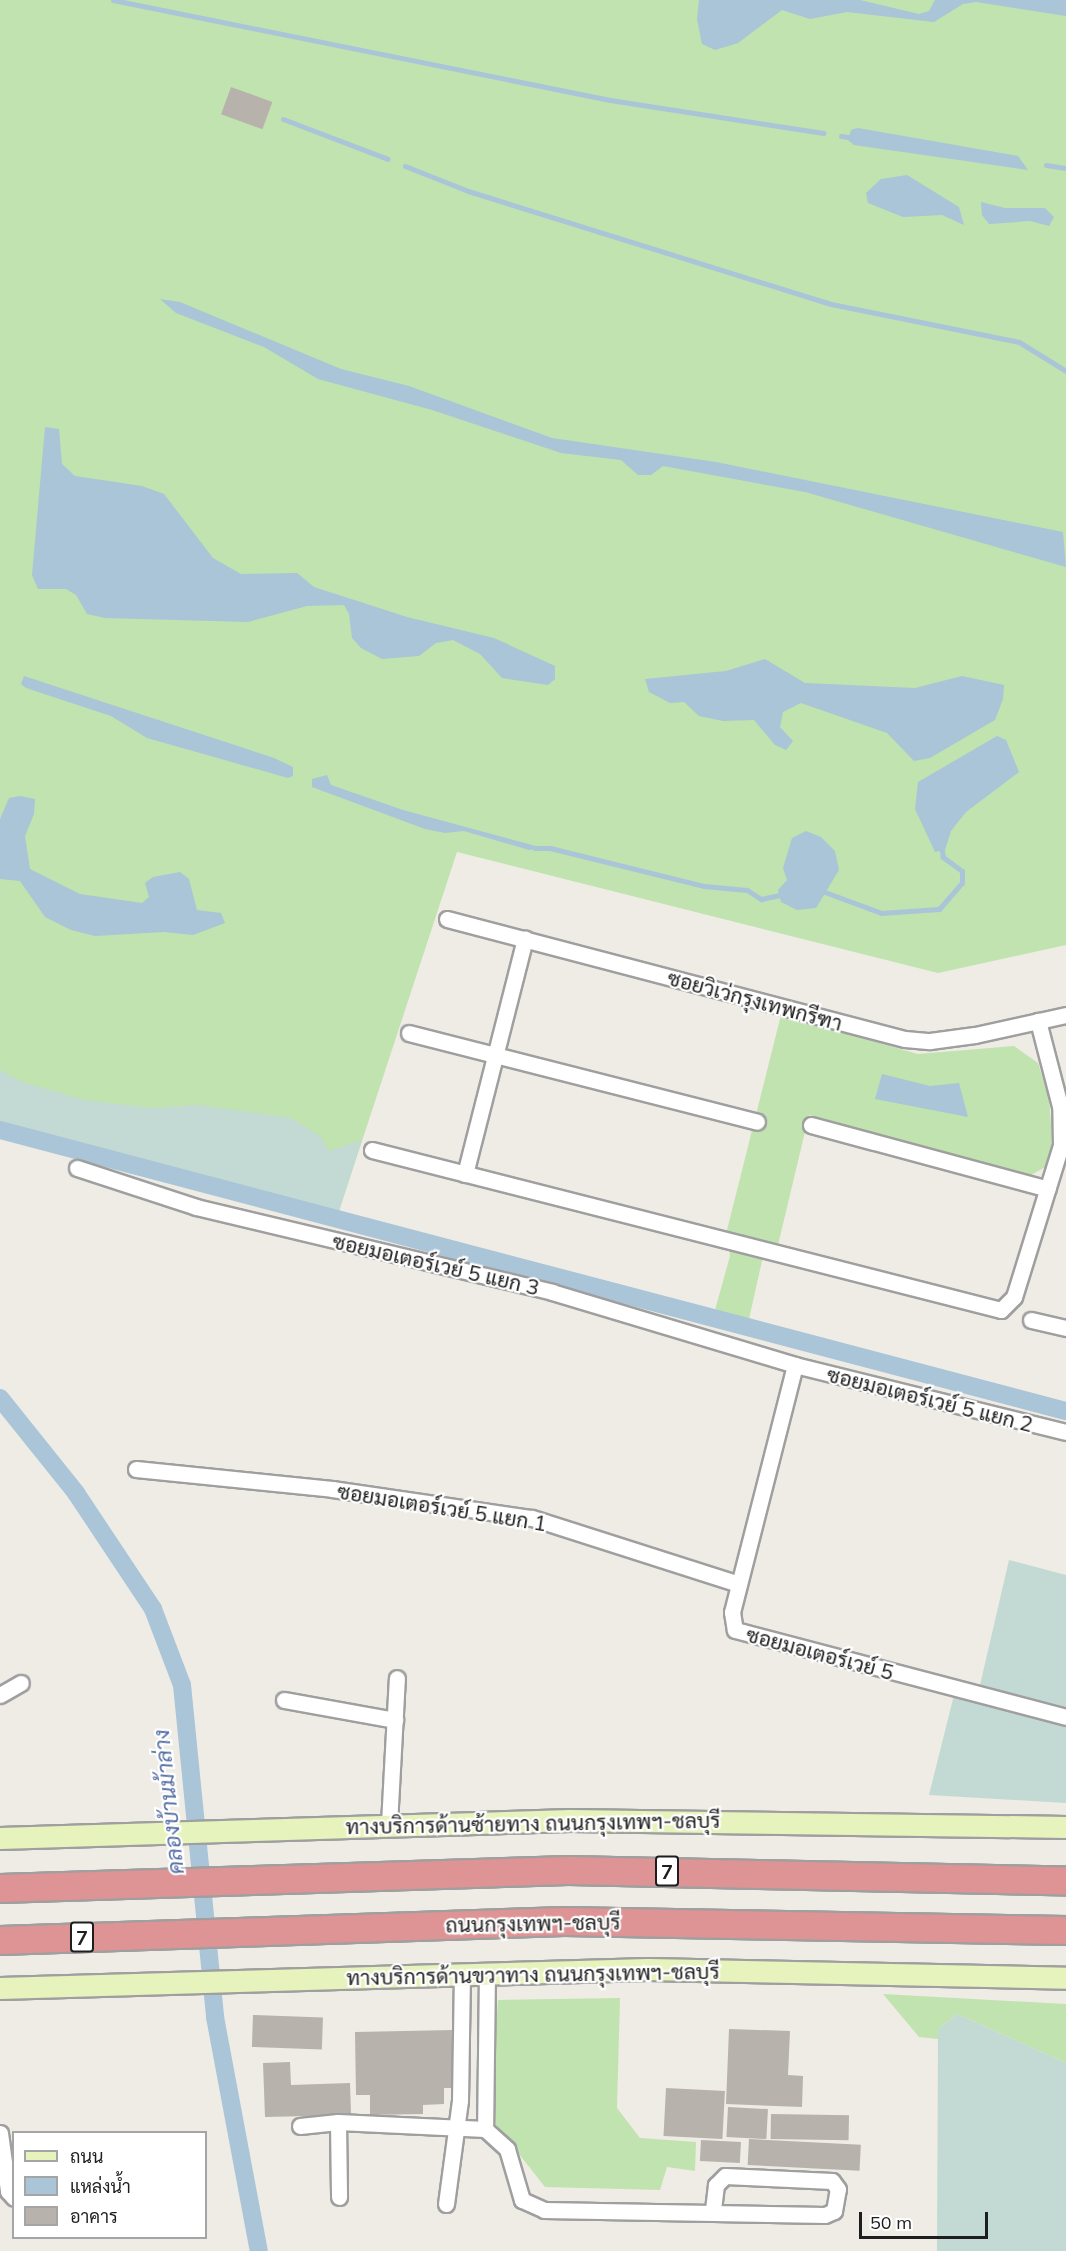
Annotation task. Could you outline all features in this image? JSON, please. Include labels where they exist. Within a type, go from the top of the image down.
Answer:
[{"type":"highway","name":"7","points":[[0,1888],[568,1870],[1066,1880]]},
{"type":"highway","name":"ถนนกรุงเทพฯ-ชลบุรี","points":[[0,1940],[564,1921],[1066,1930]]},
{"type":"main road","name":"ทางบริการด้านซ้ายทาง ถนนกรุงเทพฯ-ชลบุรี","points":[[0,1838],[262,1827],[582,1820],[1066,1827]]},
{"type":"main road","name":"ทางบริการด้านขวาทาง ถนนกรุงเทพฯ-ชลบุรี","points":[[0,1988],[171,1984],[462,1972],[648,1969],[1066,1978]]},
{"type":"street","name":"ซอยวิเว่กรุงเทพกรีฑา","points":[[447,919],[905,1039],[930,1041],[975,1035],[1066,1015]]},
{"type":"street","points":[[465,1174],[525,939]]},
{"type":"street","points":[[372,1150],[1001,1310],[1014,1297],[1061,1145],[1062,1124],[1038,1021]]},
{"type":"street","points":[[409,1034],[757,1122]]},
{"type":"street","points":[[811,1125],[1048,1189]]},
{"type":"street","name":"ซอยมอเตอร์เวย์ 5 แยก 3","points":[[77,1168],[196,1208],[552,1292],[795,1365]]},
{"type":"street","points":[[1031,1320],[1066,1328]]},
{"type":"street","name":"ซอยมอเตอร์เวย์ 5 แยก 2","points":[[795,1365],[1066,1432]]},
{"type":"street","name":"ซอยมอเตอร์เวย์ 5","points":[[795,1365],[731,1620],[740,1634],[1066,1717]]},
{"type":"street","name":"ซอยมอเตอร์เวย์ 5 แยก 1","points":[[136,1469],[332,1489],[532,1518],[739,1584]]},
{"type":"street","points":[[389,1824],[397,1678]]},
{"type":"street","points":[[0,1695],[21,1683]]},
{"type":"street","points":[[284,1700],[394,1720]]},
{"type":"street","points":[[446,2204],[456,2127],[462,1972]]},
{"type":"street","points":[[485,2129],[487,1972]]},
{"type":"street","points":[[338,2122],[339,2197]]},
{"type":"street","points":[[300,2126],[338,2122],[485,2129],[507,2148],[516,2189],[530,2206],[544,2210],[713,2211],[825,2215],[834,2211],[838,2189],[832,2181],[724,2176],[716,2184],[713,2211]]},
{"type":"street","points":[[5,2142],[8,2191],[12,2196]]},
{"type":"green space","points":[[0,0],[1066,0],[1066,945],[938,973],[457,852],[339,1211],[0,1121]]},
{"type":"green space","points":[[781,1015],[918,1054],[1014,1046],[1038,1063],[1049,1098],[1052,1140],[1049,1165],[1031,1175],[809,1115],[778,1245],[762,1261],[749,1319],[715,1310],[730,1256],[727,1230]]},
{"type":"green space","points":[[883,1994],[1066,2004],[1066,2063],[957,2014],[938,2030],[938,2039],[919,2037]]},
{"type":"green space","points":[[620,1998],[617,2108],[640,2138],[696,2142],[695,2171],[667,2167],[660,2190],[545,2187],[490,2117],[498,2000]]},
{"type":"shaded area","points":[[0,1070],[22,1082],[84,1100],[151,1108],[199,1105],[291,1118],[321,1137],[328,1151],[362,1140],[339,1211],[0,1121]]},
{"type":"shaded area","points":[[1009,1560],[1066,1575],[1066,1707],[980,1685]]},
{"type":"shaded area","points":[[954,1695],[1066,1725],[1066,1803],[929,1795]]},
{"type":"shaded area","points":[[957,2014],[1066,2063],[1066,2251],[937,2251],[938,2030]]},
{"type":"water","points":[[699,0],[860,0],[919,14],[929,11],[935,0],[1066,0],[1066,16],[976,2],[963,4],[934,22],[847,12],[810,19],[782,10],[738,43],[715,50],[702,44],[697,19]]},
{"type":"water","points":[[858,128],[1018,156],[1028,170],[854,145],[848,140],[851,130]]},
{"type":"water","points":[[907,175],[959,207],[964,225],[942,215],[903,217],[868,203],[866,193],[881,179]]},
{"type":"water","points":[[981,202],[1005,208],[1045,208],[1054,217],[1049,226],[1030,221],[989,224],[982,215]]},
{"type":"water","points":[[160,299],[180,302],[341,369],[409,386],[552,438],[716,462],[1063,532],[1066,567],[805,492],[663,466],[651,475],[638,475],[621,460],[561,453],[432,410],[318,379],[264,347],[176,313]]},
{"type":"water","points":[[45,427],[59,429],[62,464],[75,476],[142,486],[164,494],[213,558],[241,574],[297,573],[314,587],[407,617],[494,638],[555,666],[555,679],[548,685],[502,678],[480,654],[453,640],[436,643],[419,656],[382,659],[361,648],[352,638],[349,614],[344,605],[307,606],[248,622],[105,618],[87,614],[76,595],[66,589],[38,589],[32,575]]},
{"type":"water","points":[[765,659],[805,683],[915,688],[962,676],[1004,685],[1003,699],[995,720],[930,758],[914,761],[887,733],[801,703],[783,712],[780,727],[793,741],[786,750],[775,745],[754,720],[723,721],[699,716],[684,702],[670,703],[649,692],[645,679],[726,671]]},
{"type":"water","points":[[24,676],[274,758],[293,767],[293,776],[288,778],[147,738],[111,716],[26,688],[21,684]]},
{"type":"water","points":[[997,736],[1006,740],[1019,772],[966,812],[951,831],[945,850],[935,852],[915,809],[918,782]]},
{"type":"water","points":[[327,775],[331,785],[403,810],[543,848],[529,850],[464,831],[445,833],[425,829],[312,787],[312,779]]},
{"type":"water","points":[[20,796],[35,799],[34,814],[25,836],[30,869],[80,894],[142,903],[149,897],[145,883],[153,877],[180,872],[189,879],[197,910],[221,913],[225,923],[193,935],[164,932],[95,936],[71,930],[45,917],[20,881],[0,879],[0,819],[9,798]]},
{"type":"water","points":[[806,831],[821,837],[835,851],[839,870],[816,908],[797,910],[781,902],[778,890],[787,880],[783,868],[792,838]]},
{"type":"water","points":[[882,1074],[930,1086],[959,1083],[968,1117],[875,1099]]},
{"type":"building","points":[[231,87],[272,102],[262,129],[221,114]]},
{"type":"building","points":[[253,2015],[323,2017],[322,2049],[252,2047]]},
{"type":"building","points":[[729,2029],[790,2031],[788,2075],[803,2076],[802,2107],[726,2104]]},
{"type":"building","points":[[454,2030],[455,2088],[444,2088],[444,2104],[423,2105],[423,2114],[370,2115],[370,2095],[356,2095],[355,2032]]},
{"type":"building","points":[[290,2062],[291,2085],[350,2083],[351,2115],[265,2117],[263,2063]]},
{"type":"building","points":[[666,2088],[725,2091],[722,2139],[663,2136]]},
{"type":"building","points":[[728,2107],[768,2109],[766,2139],[726,2137]]},
{"type":"building","points":[[771,2114],[849,2115],[849,2140],[771,2139]]},
{"type":"building","points":[[749,2139],[861,2145],[859,2171],[748,2165]]},
{"type":"building","points":[[701,2140],[741,2142],[740,2163],[700,2161]]},
{"type":"waterway","points":[[113,0],[610,100],[823,133]]},
{"type":"waterway","points":[[283,119],[388,159]]},
{"type":"waterway","points":[[841,136],[854,138]]},
{"type":"waterway","points":[[1046,165],[1066,168]]},
{"type":"waterway","points":[[405,166],[468,191],[831,304],[1019,342],[1066,371]]},
{"type":"waterway","points":[[822,891],[881,913],[939,909],[962,883],[962,871],[943,857],[941,846]]},
{"type":"waterway","points":[[535,848],[550,848],[704,886],[747,890],[761,899],[784,894]]},
{"type":"waterway","points":[[0,1130],[1066,1411]]},
{"type":"waterway","name":"คลองบ้านม้าล่าง","points":[[0,1398],[76,1493],[153,1609],[182,1685],[215,2017],[259,2251]]}]
